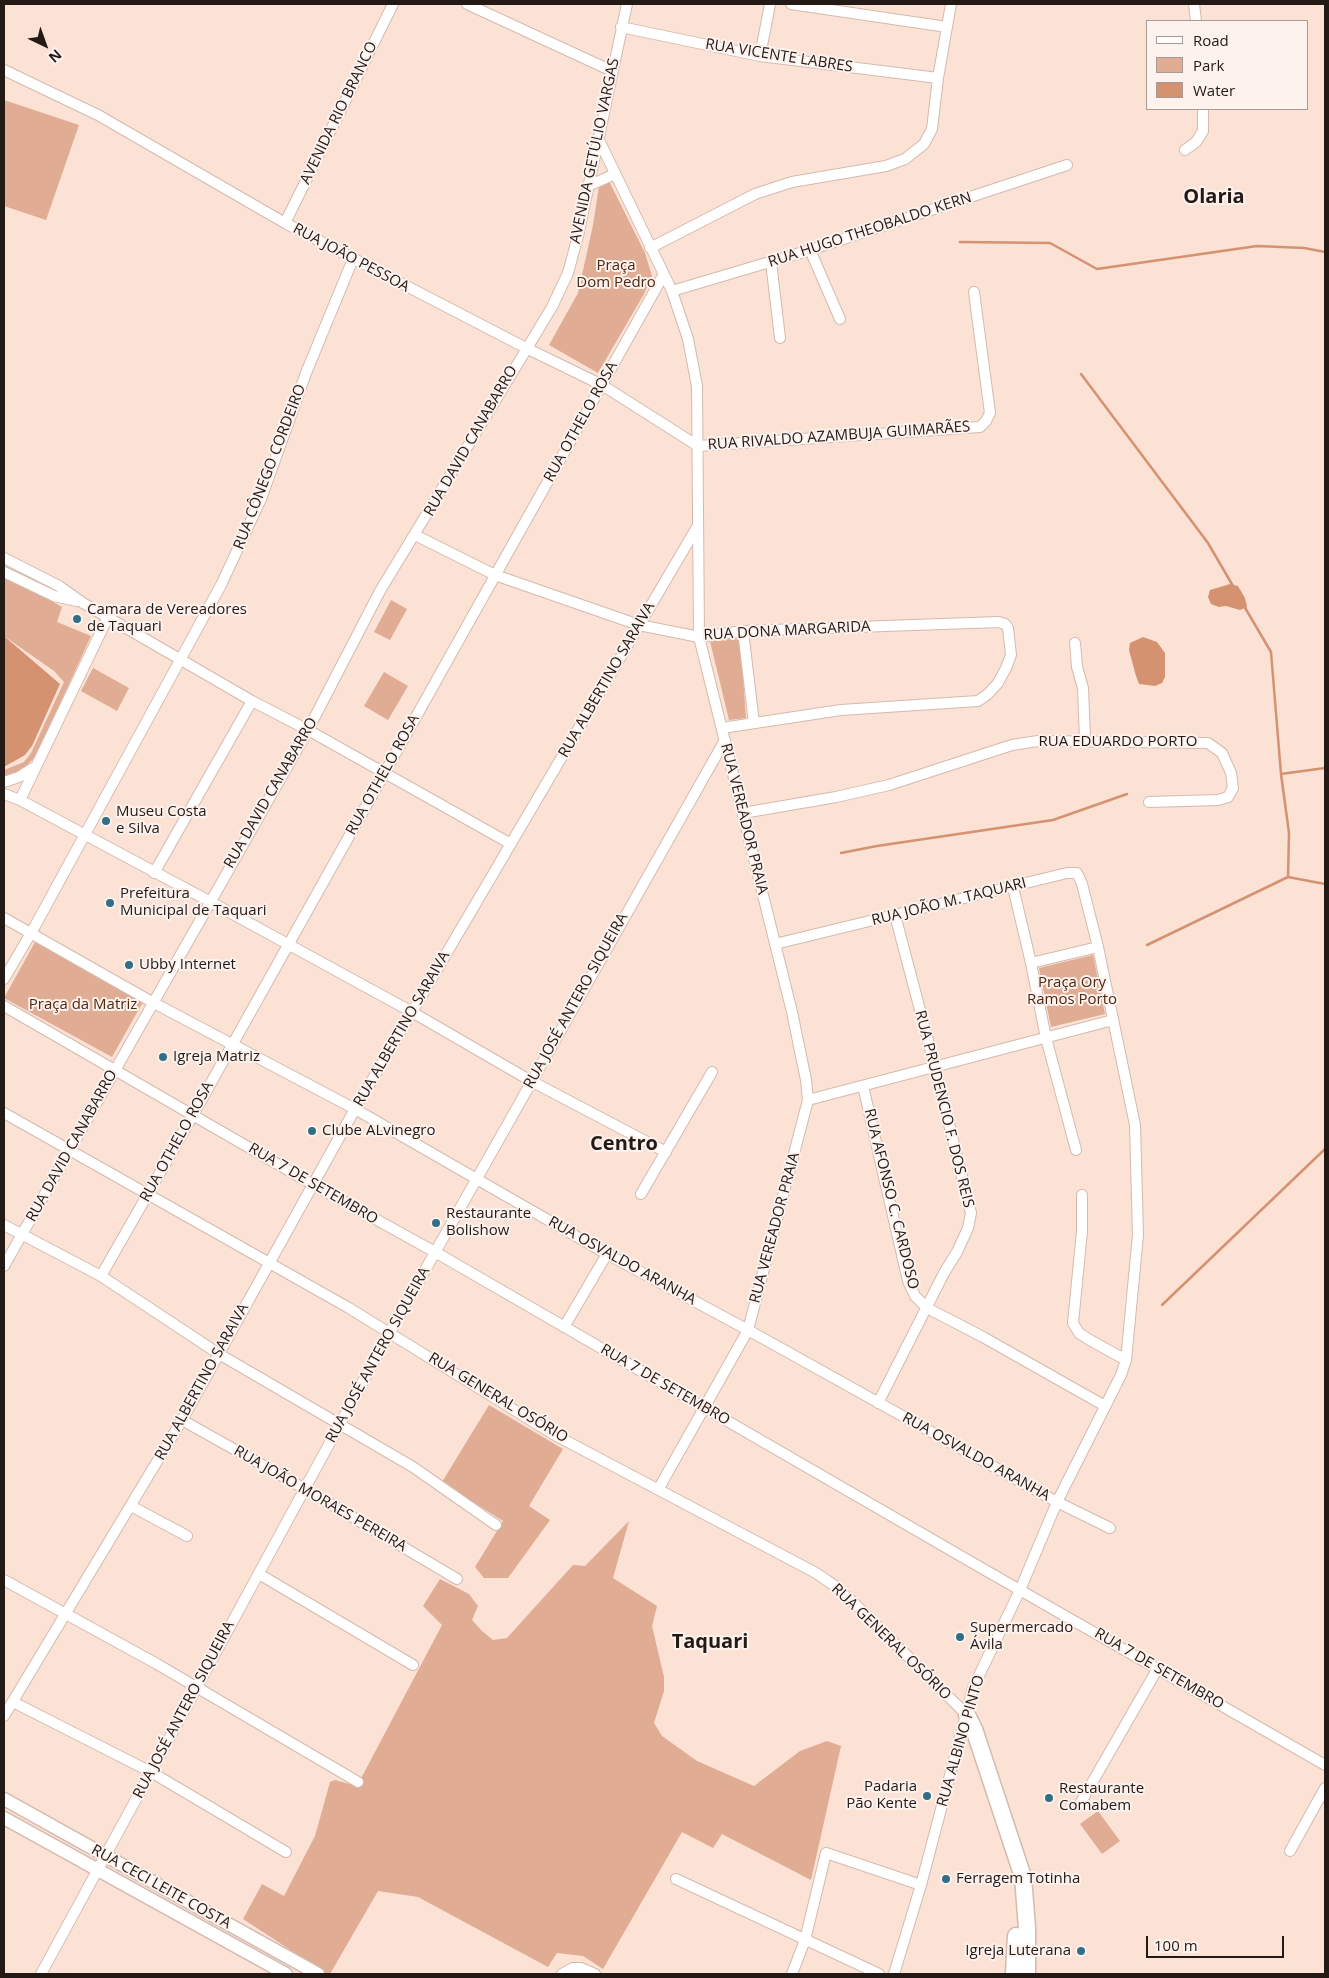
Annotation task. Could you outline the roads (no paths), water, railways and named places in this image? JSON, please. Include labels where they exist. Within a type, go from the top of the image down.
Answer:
[{"type":"main road","points":[[967,1715],[974,1729],[1022,1877],[1026,1903],[1027,1974]]},
{"type":"main road","points":[[1014,1848],[1017,1946],[1014,1974]]},
{"type":"street","name":"AVENIDA RIO BRANCO","points":[[285,223],[393,4]]},
{"type":"street","points":[[467,4],[612,71]]},
{"type":"street","name":"AVENIDA GETÚLIO VARGAS","points":[[526,348],[552,307],[568,273],[578,236],[627,4]]},
{"type":"street","points":[[760,56],[770,4]]},
{"type":"street","points":[[790,4],[947,27]]},
{"type":"street","points":[[650,248],[754,194],[792,182],[886,166],[905,159],[924,144],[932,130],[938,78],[951,4]]},
{"type":"street","points":[[1194,4],[1196,20]]},
{"type":"street","name":"RUA VICENTE LABRES","points":[[621,27],[760,56],[938,78]]},
{"type":"street","name":"RUA JOÃO PESSOA","points":[[4,70],[98,115],[285,223],[602,386],[698,446]]},
{"type":"street","points":[[1185,150],[1196,142],[1203,131],[1203,110]]},
{"type":"street","name":"RUA VEREADOR PRAIA","points":[[598,138],[672,291],[688,339],[697,386],[699,637],[775,944],[806,1080],[808,1100],[748,1330],[659,1488]]},
{"type":"street","name":"RUA HUGO THEOBALDO KERN","points":[[672,291],[810,250],[1067,165]]},
{"type":"street","points":[[588,186],[615,174]]},
{"type":"street","points":[[810,250],[840,319]]},
{"type":"street","name":"RUA CÔNEGO CORDEIRO","points":[[4,979],[221,585],[261,499],[306,373],[353,259]]},
{"type":"street","points":[[771,262],[780,338]]},
{"type":"street","name":"RUA OTHELO ROSA","points":[[101,1276],[664,274]]},
{"type":"street","name":"RUA RIVALDO AZAMBUJA GUIMARÃES","points":[[698,446],[980,426],[986,421],[990,413],[974,292]]},
{"type":"street","name":"RUA DAVID CANABARRO","points":[[4,1266],[209,901],[308,730],[380,591],[526,348]]},
{"type":"street","name":"RUA ALBERTINO SARAIVA","points":[[4,1716],[182,1420],[355,1109],[697,526]]},
{"type":"street","name":"RUA DONA MARGARIDA","points":[[415,535],[495,576],[639,625],[699,637],[743,631],[999,622],[1005,624],[1010,634],[1011,654],[1006,668],[998,683],[978,701],[841,710],[754,723]]},
{"type":"street","points":[[5,561],[58,586],[252,701],[308,730],[510,844]]},
{"type":"street","points":[[4,572],[54,596],[83,602]]},
{"type":"street","points":[[20,800],[108,617]]},
{"type":"street","points":[[722,728],[754,723],[743,631]]},
{"type":"street","points":[[1076,643],[1077,667],[1083,688],[1085,740]]},
{"type":"street","points":[[154,873],[252,701]]},
{"type":"street","name":"RUA JOSÉ ANTERO SIQUEIRA","points":[[41,1974],[390,1332],[725,740]]},
{"type":"street","name":"RUA EDUARDO PORTO","points":[[743,813],[836,797],[889,785],[1012,744],[1038,741],[1085,740],[1208,743],[1222,753],[1231,773],[1233,788],[1228,797],[1218,800],[1149,802]]},
{"type":"street","points":[[4,782],[19,777],[34,768]]},
{"type":"street","points":[[4,794],[20,800],[209,901],[412,1012],[531,1082],[666,1152]]},
{"type":"street","name":"RUA JOÃO M. TAQUARI","points":[[775,944],[1075,872],[1079,875],[1082,884],[1089,917]]},
{"type":"street","points":[[1013,887],[1046,1038],[1076,1150]]},
{"type":"street","name":"RUA PRUDENCIO F. DOS REIS","points":[[878,1403],[957,1252],[968,1228],[971,1213],[895,915]]},
{"type":"street","name":"RUA ALBINO PINTO","points":[[894,1974],[921,1886],[973,1688],[1020,1590],[1057,1502],[1121,1375],[1126,1360],[1138,1235],[1135,1125],[1098,947],[1089,917]]},
{"type":"street","name":"RUA OSVALDO ARANHA","points":[[4,918],[152,1002],[355,1109],[607,1254],[1057,1502],[1110,1528]]},
{"type":"street","points":[[1031,963],[1098,947]]},
{"type":"street","name":"RUA 7 DE SETEMBRO","points":[[4,1006],[1325,1765]]},
{"type":"street","points":[[808,1100],[1113,1020]]},
{"type":"street","points":[[641,1194],[712,1072]]},
{"type":"street","name":"RUA AFONSO C. CARDOSO","points":[[863,1086],[908,1281],[915,1296],[927,1308]]},
{"type":"street","name":"RUA GENERAL OSÓRIO","points":[[4,1112],[390,1332],[553,1434],[816,1572],[836,1586],[967,1715]]},
{"type":"street","points":[[1082,1195],[1082,1231],[1073,1323],[1079,1333],[1088,1340],[1126,1360]]},
{"type":"street","points":[[4,1225],[101,1276],[219,1354],[413,1467],[496,1525]]},
{"type":"street","points":[[564,1327],[607,1254]]},
{"type":"street","points":[[927,1308],[983,1337],[1105,1406]]},
{"type":"street","name":"RUA JOÃO MORAES PEREIRA","points":[[182,1420],[457,1579]]},
{"type":"street","points":[[131,1506],[187,1536]]},
{"type":"street","points":[[258,1574],[412,1665]]},
{"type":"street","points":[[4,1580],[197,1687],[358,1782]]},
{"type":"street","points":[[1081,1802],[1158,1668]]},
{"type":"street","points":[[12,1702],[151,1772],[286,1852]]},
{"type":"street","points":[[1290,1851],[1325,1788]]},
{"type":"street","name":"RUA CECI LEITE COSTA","points":[[4,1799],[318,1974]]},
{"type":"street","name":"RUA CECI LEITE COSTA","points":[[4,1818],[286,1974]]},
{"type":"street","points":[[792,1974],[805,1940],[826,1853],[921,1886]]},
{"type":"street","points":[[676,1879],[878,1974]]},
{"type":"street","points":[[176,1913],[184,1900]]},
{"type":"street","points":[[562,1974],[573,1968],[581,1968],[595,1974]]},
{"type":"water","points":[[1230,584],[1238,586],[1245,598],[1247,607],[1240,610],[1211,604],[1208,597],[1210,590]]},
{"type":"water","points":[[4,636],[60,684],[32,746],[25,755],[4,767]]},
{"type":"water","points":[[1143,637],[1157,642],[1165,653],[1165,677],[1162,683],[1155,686],[1139,684],[1129,650],[1130,643]]},
{"type":"waterway","points":[[960,242],[1050,243],[1097,269],[1257,246],[1304,248],[1325,252]]},
{"type":"waterway","points":[[1081,374],[1208,543],[1233,586]]},
{"type":"waterway","points":[[1244,606],[1271,652],[1281,774],[1289,833],[1288,877]]},
{"type":"waterway","points":[[1281,774],[1325,768]]},
{"type":"waterway","points":[[841,853],[1053,820],[1127,794]]},
{"type":"waterway","points":[[1147,945],[1288,877],[1325,884]]},
{"type":"waterway","points":[[1162,1305],[1325,1149]]},
{"type":"place","name":"Camara de Vereadores de Taquari","points":[[77,619]]},
{"type":"place","name":"Museu Costa e Silva","points":[[106,821]]},
{"type":"place","name":"Prefeitura Municipal de Taquari","points":[[110,903]]},
{"type":"place","name":"Ubby Internet","points":[[129,965]]},
{"type":"place","name":"Igreja Matriz","points":[[163,1057]]},
{"type":"place","name":"Clube ALvinegro","points":[[312,1131]]},
{"type":"place","name":"Restaurante Bolishow","points":[[436,1223]]},
{"type":"place","name":"Supermercado Ávila","points":[[960,1637]]},
{"type":"place","name":"Padaria Pão Kente","points":[[927,1796]]},
{"type":"place","name":"Restaurante Comabem","points":[[1049,1798]]},
{"type":"place","name":"Ferragem Totinha","points":[[946,1879]]},
{"type":"place","name":"Igreja Luterana","points":[[1081,1951]]},
{"type":"district","name":"Olaria","points":[[1214,197]]},
{"type":"district","name":"Centro","points":[[624,1144]]},
{"type":"district","name":"Taquari","points":[[710,1642]]},
{"type":"park label","name":"Praça Dom Pedro","points":[[616,274]]},
{"type":"park label","name":"Praça Ory Ramos Porto","points":[[1072,992]]},
{"type":"park label","name":"Praça da Matriz","points":[[83,1005]]}]
